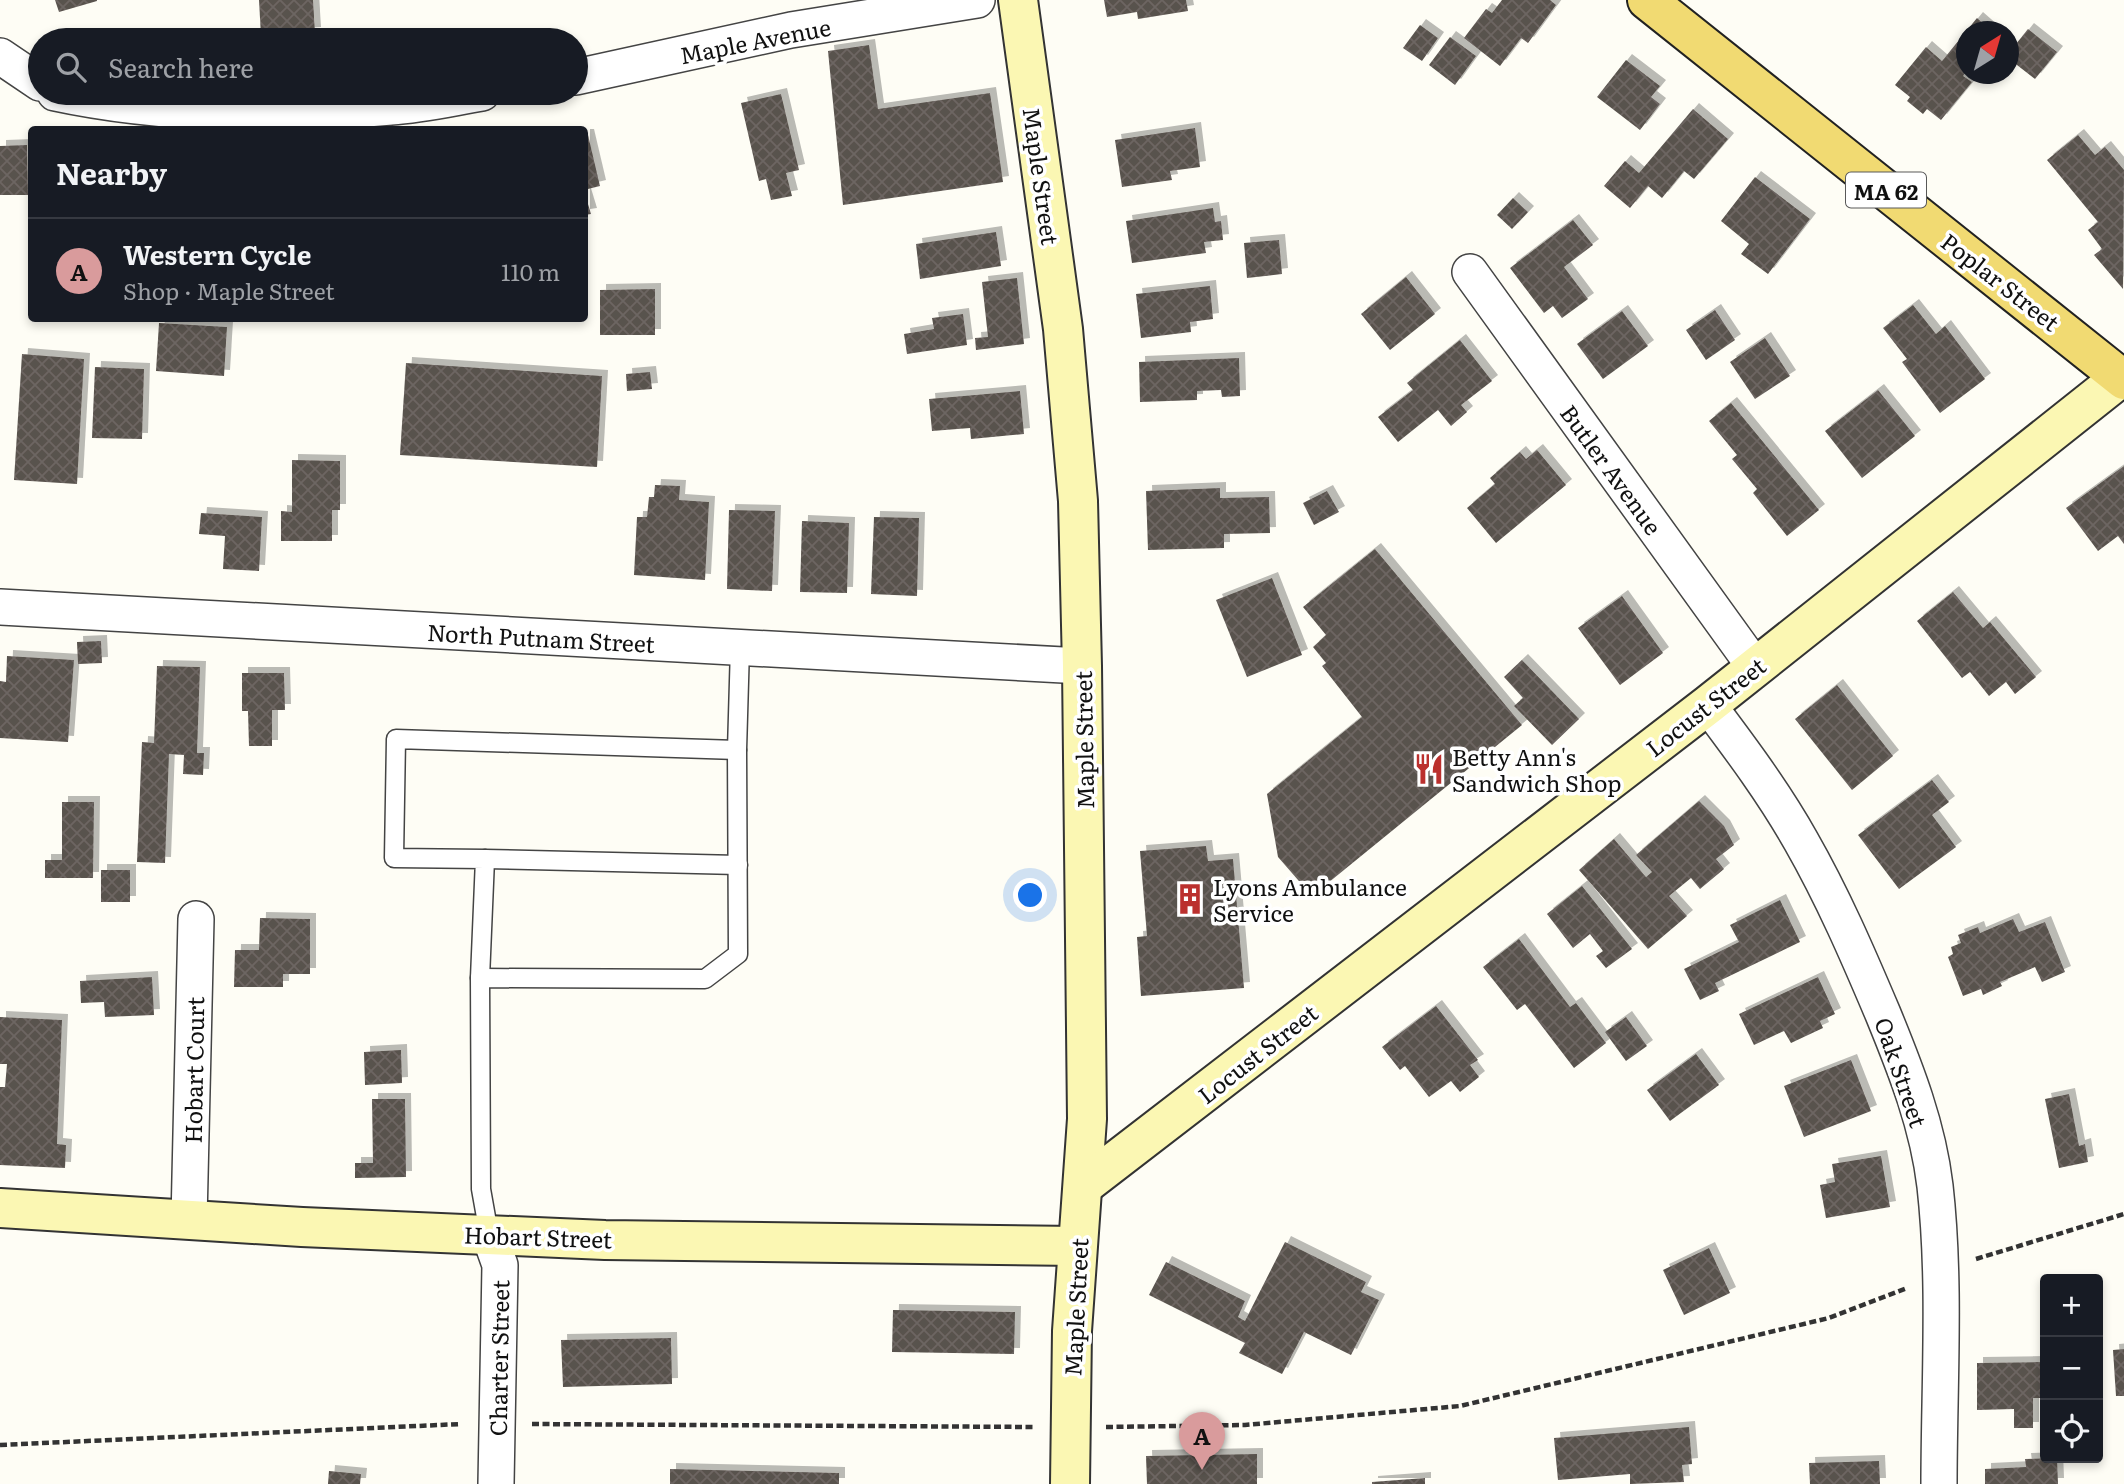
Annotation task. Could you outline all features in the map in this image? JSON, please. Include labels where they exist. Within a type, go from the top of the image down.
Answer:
[{"type":"main road","name":"Maple Street","points":[[1018,0],[1063,329],[1078,501],[1087,1119],[1072,1331],[1070,1484]]},
{"type":"main road","name":"Poplar Street","points":[[1647,0],[2123,378]]},
{"type":"main road","name":"Locust Street","points":[[1083,1186],[1708,705],[2123,378]]},
{"type":"main road","name":"Hobart Street","points":[[0,1208],[302,1227],[605,1240],[1077,1246]]},
{"type":"street","name":"Maple Avenue","points":[[588,75],[791,30],[977,0]]},
{"type":"street","points":[[0,56],[28,75]]},
{"type":"street","points":[[135,105],[258,113],[406,105]]},
{"type":"street","name":"Butler Avenue","points":[[1470,272],[1755,667]]},
{"type":"street","name":"North Putnam Street","points":[[0,607],[1082,666]]},
{"type":"street","name":"Oak Street","points":[[1708,705],[1766,784],[1827,889],[1868,977],[1906,1069],[1923,1125],[1934,1186],[1940,1275],[1939,1484]]},
{"type":"street","name":"Hobart Court","points":[[189,1220],[196,919]]},
{"type":"street","name":"Charter Street","points":[[489,1234],[500,1265],[496,1484]]},
{"type":"lane","points":[[480,978],[705,979],[738,954],[737,750],[740,647]]},
{"type":"lane","points":[[737,750],[396,739],[394,858],[738,865]]},
{"type":"lane","points":[[485,859],[480,978],[481,1189],[489,1234]]},
{"type":"path","points":[[1114,1428],[1245,1425],[1460,1406],[1829,1318],[1973,1261],[2124,1214]]},
{"type":"building","points":[[55,0],[97,0],[97,1],[59,12]]},
{"type":"building","points":[[259,0],[313,0],[315,28],[261,28]]},
{"type":"building","points":[[1104,0],[1186,0],[1188,11],[1138,19],[1137,12],[1107,17]]},
{"type":"building","points":[[1502,0],[1550,0],[1556,5],[1528,43],[1521,38],[1500,66],[1464,38],[1486,9],[1492,13]]},
{"type":"building","points":[[1420,25],[1438,38],[1422,61],[1403,48]]},
{"type":"building","points":[[2028,29],[2057,52],[2035,79],[2019,67],[2019,40]]},
{"type":"building","points":[[1450,37],[1476,56],[1455,85],[1429,65]]},
{"type":"building","points":[[1956,44],[1956,84],[1970,84],[1941,120],[1927,109],[1923,114],[1907,101],[1910,97],[1895,85],[1926,47],[1942,61]]},
{"type":"building","points":[[869,45],[878,109],[990,93],[1003,182],[843,205],[828,51]]},
{"type":"building","points":[[1626,60],[1660,86],[1651,97],[1660,104],[1640,130],[1597,97]]},
{"type":"building","points":[[781,94],[799,170],[786,173],[792,196],[771,200],[766,179],[759,181],[741,103]]},
{"type":"building","points":[[1693,109],[1728,139],[1694,179],[1684,171],[1662,198],[1648,186],[1630,208],[1604,186],[1625,161],[1639,173]]},
{"type":"building","points":[[1195,128],[1200,167],[1170,171],[1172,180],[1122,187],[1115,140]]},
{"type":"building","points":[[588,135],[600,186],[588,189]]},
{"type":"building","points":[[2078,135],[2095,155],[2105,147],[2124,170],[2123,289],[2094,255],[2102,249],[2088,230],[2098,222],[2047,160]]},
{"type":"building","points":[[27,145],[28,195],[0,195],[0,146]]},
{"type":"building","points":[[1755,177],[1810,219],[1768,274],[1741,254],[1749,244],[1721,221]]},
{"type":"building","points":[[1513,198],[1528,212],[1512,229],[1497,215]]},
{"type":"building","points":[[1213,208],[1215,222],[1221,221],[1223,240],[1204,242],[1206,253],[1132,263],[1126,221]]},
{"type":"building","points":[[1573,220],[1593,245],[1564,267],[1588,299],[1562,318],[1553,306],[1544,313],[1510,268]]},
{"type":"building","points":[[996,232],[1001,266],[920,279],[916,244]]},
{"type":"building","points":[[1279,240],[1282,274],[1247,278],[1244,243]]},
{"type":"building","points":[[1406,277],[1435,314],[1390,350],[1361,314]]},
{"type":"building","points":[[1017,278],[1024,344],[976,350],[975,338],[988,337],[982,282]]},
{"type":"building","points":[[1210,286],[1213,319],[1190,322],[1191,332],[1141,338],[1136,294]]},
{"type":"building","points":[[655,289],[655,335],[600,335],[600,290]]},
{"type":"building","points":[[1913,305],[1936,334],[1945,326],[1985,379],[1940,413],[1902,362],[1907,359],[1883,328]]},
{"type":"building","points":[[1715,310],[1735,340],[1706,360],[1686,330]]},
{"type":"building","points":[[1622,311],[1648,346],[1603,379],[1577,344]]},
{"type":"building","points":[[963,314],[967,345],[907,354],[904,334],[934,329],[932,318]]},
{"type":"building","points":[[159,323],[227,327],[224,376],[156,371]]},
{"type":"building","points":[[1765,338],[1790,376],[1755,399],[1730,362]]},
{"type":"building","points":[[1460,340],[1492,381],[1461,405],[1467,412],[1451,426],[1438,410],[1398,442],[1378,417],[1413,390],[1407,383]]},
{"type":"building","points":[[22,354],[84,359],[77,484],[14,480]]},
{"type":"building","points":[[1239,358],[1240,396],[1222,397],[1221,390],[1197,391],[1197,400],[1140,402],[1139,362]]},
{"type":"building","points":[[406,363],[602,376],[597,467],[400,455]]},
{"type":"building","points":[[95,367],[144,369],[142,439],[92,438]]},
{"type":"building","points":[[650,372],[652,389],[627,391],[626,374]]},
{"type":"building","points":[[1878,390],[1915,436],[1862,478],[1825,431]]},
{"type":"building","points":[[1020,391],[1024,434],[971,439],[970,428],[932,431],[929,399]]},
{"type":"building","points":[[1731,403],[1819,510],[1787,536],[1753,493],[1757,489],[1732,459],[1737,455],[1709,421]]},
{"type":"building","points":[[1537,450],[1566,485],[1496,543],[1467,508],[1495,484],[1490,478],[1520,452],[1526,459]]},
{"type":"building","points":[[292,460],[340,461],[340,510],[332,510],[332,541],[281,541],[281,511],[292,512]]},
{"type":"building","points":[[2124,466],[2124,544],[2118,536],[2098,551],[2066,508]]},
{"type":"building","points":[[655,485],[680,486],[679,500],[709,502],[705,580],[634,575],[637,517],[647,517],[649,497],[654,497]]},
{"type":"building","points":[[1220,488],[1220,498],[1269,497],[1270,533],[1224,534],[1224,548],[1148,550],[1146,491]]},
{"type":"building","points":[[1327,491],[1339,512],[1314,525],[1303,503]]},
{"type":"building","points":[[729,510],[775,511],[772,591],[727,589]]},
{"type":"building","points":[[201,513],[262,517],[259,571],[223,569],[225,536],[199,534]]},
{"type":"building","points":[[874,517],[919,518],[917,596],[871,594]]},
{"type":"building","points":[[802,521],[849,523],[847,593],[800,592]]},
{"type":"building","points":[[1375,549],[1522,725],[1312,896],[1278,857],[1267,794],[1362,717],[1322,666],[1326,663],[1313,647],[1326,635],[1303,607]]},
{"type":"building","points":[[1272,578],[1302,655],[1247,677],[1216,600]]},
{"type":"building","points":[[1953,592],[1983,628],[1990,622],[2036,677],[2015,694],[2006,682],[1989,696],[1970,672],[1962,678],[1917,621]]},
{"type":"building","points":[[1622,596],[1663,653],[1620,685],[1578,628]]},
{"type":"building","points":[[101,641],[102,663],[78,664],[77,642]]},
{"type":"building","points":[[7,656],[74,660],[68,742],[0,738],[0,681],[6,682]]},
{"type":"building","points":[[1522,660],[1579,719],[1552,745],[1514,706],[1523,698],[1504,677]]},
{"type":"building","points":[[157,666],[200,667],[197,753],[204,753],[203,775],[183,774],[184,755],[169,754],[165,863],[137,862],[142,742],[154,743]]},
{"type":"building","points":[[242,673],[284,673],[285,710],[272,710],[272,746],[249,746],[248,711],[242,711]]},
{"type":"building","points":[[1837,685],[1893,756],[1852,790],[1795,719]]},
{"type":"building","points":[[1932,780],[1949,802],[1932,815],[1956,847],[1899,889],[1858,835]]},
{"type":"building","points":[[1699,801],[1724,826],[1734,845],[1716,859],[1724,869],[1700,889],[1691,878],[1669,896],[1687,916],[1648,949],[1579,870],[1614,839],[1646,877],[1652,872],[1636,855]]},
{"type":"building","points":[[62,802],[94,802],[93,878],[45,878],[45,860],[62,860]]},
{"type":"building","name":"Lyons Ambulance Service","points":[[1206,846],[1208,861],[1233,859],[1244,988],[1141,996],[1137,937],[1147,936],[1140,851]]},
{"type":"building","points":[[101,870],[130,870],[130,902],[101,902]]},
{"type":"building","points":[[1582,886],[1632,949],[1606,968],[1596,956],[1603,951],[1590,934],[1573,948],[1547,914]]},
{"type":"building","points":[[1780,900],[1800,942],[1715,983],[1719,991],[1700,1000],[1684,969],[1739,942],[1730,925]]},
{"type":"building","points":[[260,918],[310,919],[310,974],[283,974],[283,987],[234,987],[235,950],[259,950]]},
{"type":"building","points":[[2013,919],[2019,932],[2045,922],[2065,972],[2042,982],[2035,967],[2000,982],[2002,986],[1983,995],[1981,989],[1963,996],[1948,957],[1953,954],[1951,947],[1961,943],[1958,935],[1978,927],[1980,933]]},
{"type":"building","points":[[1519,939],[1570,1007],[1576,1003],[1606,1043],[1574,1068],[1525,1004],[1517,1010],[1483,967]]},
{"type":"building","points":[[152,977],[154,1015],[105,1017],[104,1002],[81,1003],[80,981]]},
{"type":"building","points":[[1818,977],[1835,1014],[1820,1021],[1823,1028],[1791,1043],[1784,1031],[1754,1045],[1739,1014]]},
{"type":"building","points":[[1436,1006],[1478,1060],[1470,1065],[1479,1077],[1460,1092],[1451,1081],[1429,1097],[1405,1066],[1400,1070],[1382,1047]]},
{"type":"building","points":[[0,1017],[62,1020],[57,1144],[66,1145],[65,1168],[0,1165],[0,1087],[5,1087],[7,1064],[0,1064]]},
{"type":"building","points":[[1626,1017],[1647,1046],[1626,1061],[1605,1032]]},
{"type":"building","points":[[401,1050],[402,1083],[365,1085],[364,1052]]},
{"type":"building","points":[[1696,1054],[1719,1085],[1670,1121],[1647,1090]]},
{"type":"building","points":[[1851,1060],[1871,1111],[1804,1137],[1784,1086]]},
{"type":"building","points":[[2069,1094],[2079,1146],[2085,1144],[2088,1162],[2059,1168],[2045,1099]]},
{"type":"building","points":[[372,1099],[405,1099],[406,1177],[355,1178],[355,1163],[373,1163]]},
{"type":"building","points":[[1881,1156],[1890,1207],[1826,1218],[1820,1185],[1835,1182],[1832,1164]]},
{"type":"building","points":[[1285,1242],[1366,1282],[1361,1292],[1379,1300],[1351,1355],[1304,1332],[1282,1374],[1239,1353],[1245,1343],[1149,1295],[1166,1262],[1245,1301],[1238,1317],[1245,1321]]},
{"type":"building","points":[[1709,1248],[1730,1293],[1684,1315],[1663,1270]]},
{"type":"building","points":[[893,1310],[1015,1312],[1014,1354],[892,1352]]},
{"type":"building","points":[[671,1338],[672,1384],[563,1387],[561,1340]]},
{"type":"building","points":[[2124,1349],[2124,1396],[2116,1396],[2113,1350]]},
{"type":"building","points":[[2040,1362],[2040,1398],[2033,1398],[2033,1428],[2014,1428],[2014,1409],[1977,1410],[1977,1363]]},
{"type":"building","points":[[1689,1427],[1692,1464],[1682,1465],[1684,1482],[1630,1484],[1630,1474],[1558,1480],[1554,1438]]},
{"type":"building","points":[[1257,1454],[1257,1484],[1147,1484],[1146,1456]]},
{"type":"building","points":[[2025,1459],[2040,1459],[2040,1463],[2057,1463],[2058,1484],[1985,1484],[1985,1469],[2026,1467]]},
{"type":"building","points":[[1879,1461],[1880,1484],[1810,1484],[1809,1463]]},
{"type":"building","points":[[670,1469],[839,1473],[839,1484],[670,1484]]},
{"type":"building","points":[[329,1471],[361,1474],[360,1484],[328,1484]]},
{"type":"building","points":[[1425,1478],[1425,1484],[1372,1484],[1372,1482]]},
{"type":"place","name":"Betty Ann's Sandwich Shop","points":[[1429,769]]},
{"type":"place","name":"Lyons Ambulance Service","points":[[1190,899]]},
{"type":"place","name":"Western Cycle","points":[[1202,1470]]}]
